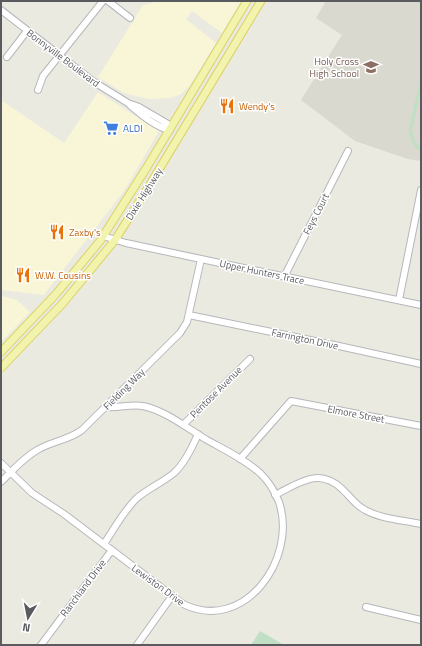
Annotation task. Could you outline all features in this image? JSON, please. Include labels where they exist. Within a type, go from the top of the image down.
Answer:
[{"type":"main road","name":"Dixie Highway","points":[[1,352],[56,294],[103,236],[122,209],[247,1]]},
{"type":"main road","name":"Dixie Highway","points":[[1,368],[63,303],[115,240],[261,1]]},
{"type":"main road","points":[[168,155],[174,139],[170,130]]},
{"type":"street","points":[[38,90],[43,76],[103,1]]},
{"type":"street","points":[[108,1],[130,18]]},
{"type":"street","name":"Bonnyville Boulevard","points":[[1,10],[94,82],[128,102],[137,111],[164,129],[170,130]]},
{"type":"street","points":[[7,57],[27,31]]},
{"type":"street","name":"Feys Court","points":[[284,277],[348,151]]},
{"type":"street","points":[[399,300],[421,190]]},
{"type":"street","name":"Upper Hunters Trace","points":[[103,236],[201,260],[421,305]]},
{"type":"street","name":"Fielding Way","points":[[1,482],[28,456],[38,449],[76,434],[107,407],[180,333],[187,322],[201,260]]},
{"type":"street","name":"Farrington Drive","points":[[189,315],[421,364]]},
{"type":"street","name":"Pentose Avenue","points":[[183,425],[250,359]]},
{"type":"street","name":"Elmore Street","points":[[240,459],[291,401],[421,426]]},
{"type":"street","name":"Lewiston Drive","points":[[1,463],[32,493],[64,514],[190,608],[214,611],[227,608],[241,602],[260,588],[274,567],[283,535],[282,516],[276,495],[262,475],[240,459],[164,414],[142,406],[107,407]]},
{"type":"street","name":"Ranchland Drive","points":[[104,544],[128,508],[137,498],[170,476],[181,465],[190,452],[198,434]]},
{"type":"street","points":[[276,495],[307,480],[322,478],[336,483],[364,509],[373,513],[421,524]]},
{"type":"street","name":"Ranchland Drive","points":[[41,645],[112,550]]},
{"type":"street","points":[[137,645],[172,596]]},
{"type":"street","points":[[366,606],[421,620]]},
{"type":"shaded area","points":[[160,1],[241,1],[222,33],[192,11],[186,19],[216,43],[190,85],[181,94],[171,98],[149,99],[124,93],[98,77],[143,5]]},
{"type":"shaded area","name":"Holy Cross High School","points":[[326,1],[421,1],[421,161],[408,159],[355,141],[301,100],[342,35],[316,18]]},
{"type":"shaded area","points":[[98,92],[159,131],[124,191],[44,295],[1,290],[1,100],[64,143]]},
{"type":"shaded area","points":[[1,297],[17,300],[30,312],[1,342]]},
{"type":"green space","points":[[421,75],[421,89],[412,130],[414,139],[421,148],[421,152],[412,142],[409,129]]},
{"type":"green space","points":[[260,631],[284,645],[251,645]]},
{"type":"place","name":"Holy Cross High School","points":[[371,67]]},
{"type":"place","name":"Wendy's","points":[[227,106]]},
{"type":"place","name":"ALDI","points":[[111,128]]},
{"type":"place","name":"Zaxby's","points":[[57,232]]},
{"type":"place","name":"W.W. Cousins","points":[[23,275]]}]
